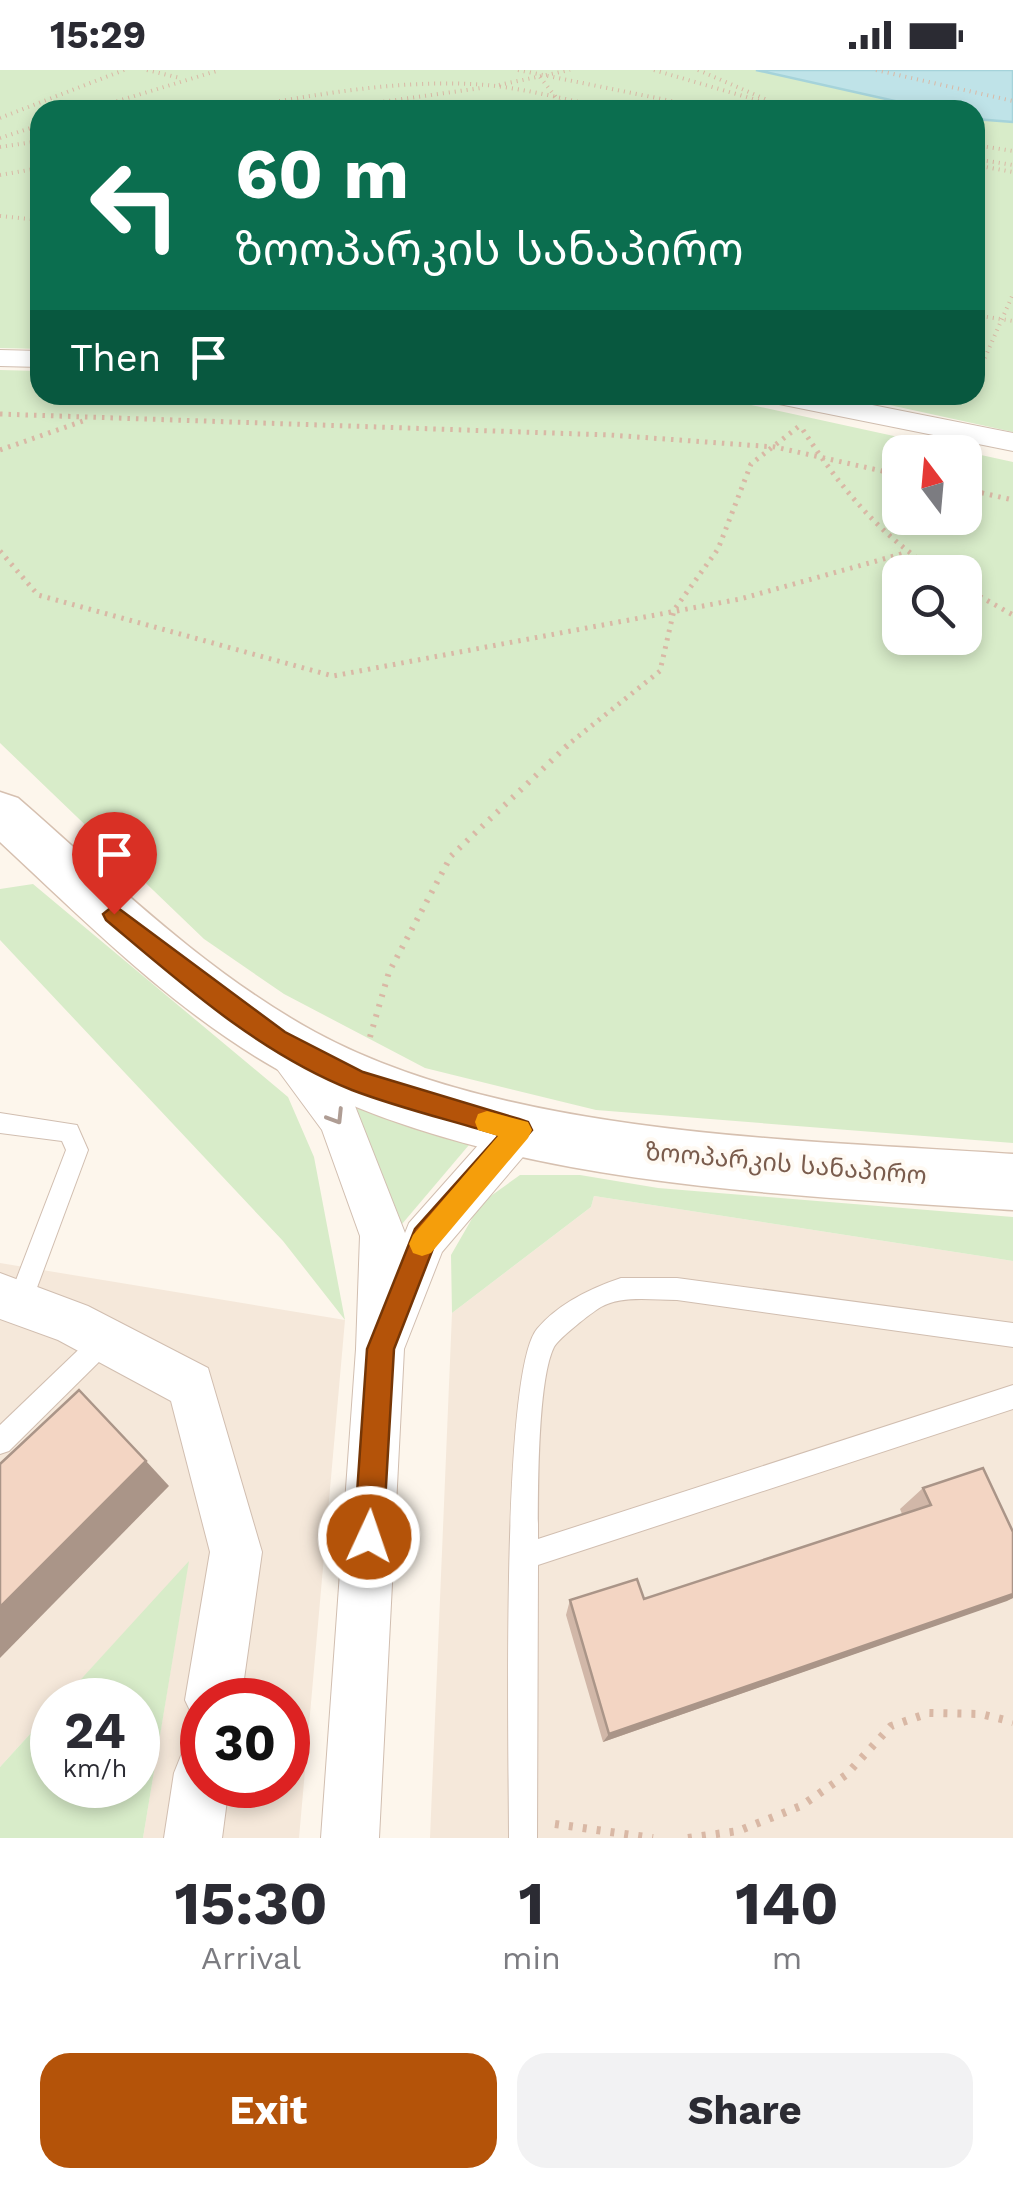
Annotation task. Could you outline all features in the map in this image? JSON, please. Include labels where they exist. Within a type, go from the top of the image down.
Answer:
[{"type":"main road","name":"ზოოპარკის სანაპირო","points":[[0,812],[195,981],[277,1040],[357,1081],[519,1130],[692,1159],[1013,1182]]},
{"type":"street","points":[[0,358],[30,359]]},
{"type":"street","points":[[790,406],[1013,442]]},
{"type":"street","points":[[277,1040],[340,1120],[383,1236],[380,1349],[350,1838]]},
{"type":"street","points":[[380,1349],[424,1238],[519,1130]]},
{"type":"street","points":[[10,1298],[191,1385],[236,1552],[217,1678]]},
{"type":"street","points":[[192,1838],[197,1808]]},
{"type":"lane","points":[[0,1123],[68,1132],[76,1150],[10,1298]]},
{"type":"lane","points":[[524,1829],[525,1489],[534,1378],[544,1338],[594,1298],[620,1289],[677,1289],[1013,1335]]},
{"type":"lane","points":[[0,1442],[104,1340]]},
{"type":"lane","points":[[525,1556],[1013,1396]]},
{"type":"path","points":[[46,100],[124,70]]},
{"type":"path","points":[[148,70],[184,79]]},
{"type":"path","points":[[119,100],[220,70]]},
{"type":"path","points":[[518,70],[663,100]]},
{"type":"path","points":[[394,100],[570,70]]},
{"type":"path","points":[[654,70],[757,100]]},
{"type":"path","points":[[698,70],[768,100]]},
{"type":"path","points":[[876,70],[1013,101]]},
{"type":"path","points":[[540,77],[559,99]]},
{"type":"path","points":[[287,100],[355,89],[418,85],[492,86],[564,100]]},
{"type":"path","points":[[0,118],[30,106]]},
{"type":"path","points":[[0,138],[30,128]]},
{"type":"path","points":[[0,148],[30,143]]},
{"type":"path","points":[[985,147],[1013,151]]},
{"type":"path","points":[[985,164],[1013,169]]},
{"type":"path","points":[[0,175],[30,170]]},
{"type":"path","points":[[0,216],[30,219]]},
{"type":"path","points":[[985,361],[1013,294]]},
{"type":"path","points":[[985,317],[1013,321]]},
{"type":"path","points":[[357,1081],[389,972],[451,856],[544,764],[660,670],[674,610],[718,549],[751,464],[775,447],[790,406]]},
{"type":"path","points":[[790,406],[819,456],[854,503],[908,555]]},
{"type":"path","points":[[0,414],[610,435],[775,447],[882,471]]},
{"type":"path","points":[[0,450],[92,418]]},
{"type":"path","points":[[982,493],[1013,500]]},
{"type":"path","points":[[0,550],[38,595],[333,676],[740,599],[905,553]]},
{"type":"path","points":[[982,598],[1013,615]]},
{"type":"path","points":[[688,1838],[738,1831],[801,1806],[846,1775],[891,1726],[929,1712],[981,1714],[1013,1722]]},
{"type":"path","points":[[524,1829],[653,1838]]},
{"type":"shaded area","points":[[594,1196],[1013,1261],[1013,1838],[430,1838],[452,1313],[591,1207]]},
{"type":"shaded area","points":[[0,1263],[345,1320],[310,1714],[310,1678],[180,1678],[180,1808],[302,1808],[299,1838],[143,1838],[148,1808],[160,1808],[160,1734],[188,1564],[82,1678],[30,1678],[30,1734],[0,1767]]},
{"type":"green space","points":[[0,70],[756,70],[890,100],[30,100],[30,349],[0,348]]},
{"type":"green space","points":[[985,120],[1013,122],[1013,432],[890,405],[985,405]]},
{"type":"green space","points":[[0,370],[30,371],[30,405],[751,405],[889,435],[882,435],[882,535],[982,535],[982,455],[1013,462],[1013,1143],[596,1110],[425,1068],[284,994],[204,939],[0,743]]},
{"type":"green space","points":[[33,884],[288,1097],[314,1157],[345,1320],[283,1241],[0,940],[0,889]]},
{"type":"green space","points":[[353,1100],[474,1139],[402,1224]]},
{"type":"green space","points":[[520,1175],[580,1175],[658,1188],[1013,1217],[1013,1261],[594,1196],[591,1207],[452,1313],[451,1255],[481,1203]]},
{"type":"green space","points":[[189,1561],[160,1736],[160,1678],[82,1678]]},
{"type":"green space","points":[[30,1734],[30,1808],[148,1808],[143,1838],[0,1838],[0,1767]]},
{"type":"water","points":[[756,70],[1013,70],[1013,122],[985,120],[985,100],[890,100]]},
{"type":"building","points":[[79,1390],[146,1461],[0,1607],[0,1464]]},
{"type":"building","points":[[983,1468],[1013,1532],[1013,1594],[609,1734],[570,1600],[637,1579],[644,1599],[931,1505],[923,1488]]},
{"type":"slow traffic","points":[[422,1244],[519,1130],[487,1122]]},
{"type":"route","points":[[114,914],[208,992],[277,1040],[357,1081],[519,1130],[424,1238],[380,1349],[369,1537]]}]
